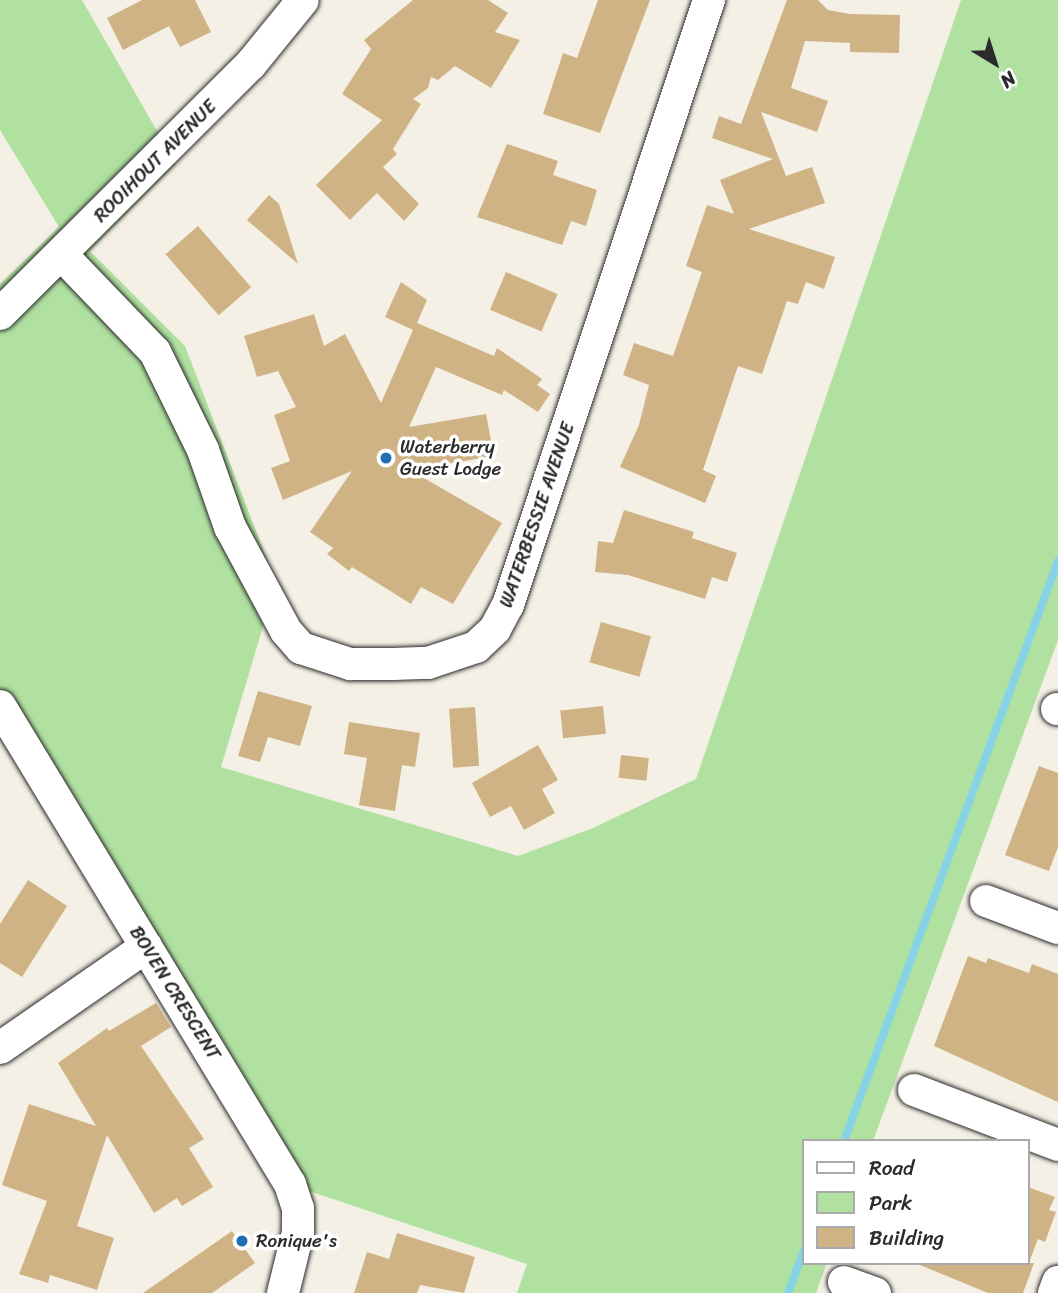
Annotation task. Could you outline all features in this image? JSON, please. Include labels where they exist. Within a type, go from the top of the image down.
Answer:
[{"type":"street","name":"ROOIHOUT AVENUE","points":[[0,314],[62,255],[279,34],[303,0]]},
{"type":"street","name":"WATERBESSIE AVENUE","points":[[62,255],[155,352],[193,427],[230,527],[286,631],[301,648],[350,664],[393,664],[428,663],[476,647],[495,629],[508,605],[709,0]]},
{"type":"street","name":"BOVEN CRESCENT","points":[[0,706],[290,1184],[298,1208],[298,1232],[283,1293]]},
{"type":"street","points":[[986,901],[1058,928]]},
{"type":"street","points":[[0,1048],[146,947]]},
{"type":"street","points":[[914,1090],[1058,1145]]},
{"type":"street","points":[[844,1282],[875,1293]]},
{"type":"street","points":[[1054,1293],[1058,1282]]},
{"type":"green space","points":[[0,0],[82,0],[176,164],[90,251],[185,346],[276,583],[221,767],[518,856],[593,828],[696,779],[961,0],[1058,0],[1058,640],[874,1139],[802,1139],[802,1265],[826,1265],[816,1293],[517,1293],[527,1264],[270,1178],[0,738],[0,284],[59,227],[0,130]]},
{"type":"building","points":[[142,0],[195,0],[211,32],[180,47],[169,26],[123,50],[107,18]]},
{"type":"building","points":[[413,0],[488,0],[508,13],[495,32],[520,40],[491,88],[455,66],[438,80],[431,77],[428,88],[413,99],[421,104],[393,149],[397,154],[383,167],[419,204],[404,221],[377,193],[350,220],[316,185],[382,120],[342,94],[371,49],[364,40]]},
{"type":"building","points":[[598,0],[650,0],[600,133],[543,114],[563,53],[577,58]]},
{"type":"building","points":[[787,0],[818,0],[828,10],[850,14],[900,15],[899,53],[850,52],[850,43],[805,41],[791,88],[828,101],[817,132],[761,112],[786,176],[812,167],[825,203],[749,229],[835,257],[824,289],[806,282],[798,304],[787,301],[762,374],[738,366],[703,470],[716,476],[705,503],[620,467],[639,425],[649,385],[623,375],[634,343],[673,356],[702,272],[686,266],[707,205],[734,214],[720,180],[773,159],[712,138],[719,116],[741,124]]},
{"type":"building","points":[[507,144],[558,161],[553,175],[597,190],[586,226],[571,221],[562,245],[477,217]]},
{"type":"building","points":[[269,195],[279,204],[298,264],[247,220]]},
{"type":"building","points":[[198,226],[251,287],[219,315],[166,254]]},
{"type":"building","points":[[506,272],[558,294],[542,332],[490,310]]},
{"type":"building","points":[[401,282],[427,300],[417,323],[494,356],[497,348],[542,379],[537,385],[550,394],[538,412],[504,390],[502,395],[436,367],[409,427],[486,414],[494,456],[410,470],[502,523],[453,604],[421,587],[411,604],[352,567],[349,571],[327,554],[333,548],[310,532],[352,471],[283,500],[271,468],[290,461],[274,415],[296,407],[278,371],[257,377],[244,336],[314,314],[324,346],[345,334],[381,403],[413,330],[385,317]]},
{"type":"building","points":[[624,510],[694,532],[692,538],[737,553],[727,582],[712,577],[705,599],[628,575],[595,572],[598,541],[613,543]]},
{"type":"building","points":[[601,622],[651,636],[639,677],[589,662]]},
{"type":"building","points":[[258,691],[312,706],[300,746],[268,737],[260,762],[238,756]]},
{"type":"building","points":[[603,706],[606,734],[563,738],[560,710]]},
{"type":"building","points":[[475,707],[479,766],[453,768],[449,709]]},
{"type":"building","points":[[349,722],[420,733],[415,767],[402,765],[395,811],[359,805],[367,758],[344,754]]},
{"type":"building","points":[[538,745],[558,780],[542,789],[555,813],[524,830],[511,806],[490,817],[472,783]]},
{"type":"building","points":[[621,755],[649,758],[646,781],[619,778]]},
{"type":"building","points":[[1039,766],[1058,773],[1058,847],[1049,871],[1005,855]]},
{"type":"building","points":[[28,880],[67,906],[22,977],[0,963],[0,924]]},
{"type":"building","points":[[968,956],[986,963],[988,958],[1029,973],[1032,964],[1058,974],[1058,1102],[934,1046]]},
{"type":"building","points":[[156,1003],[171,1027],[141,1046],[204,1139],[189,1148],[213,1187],[182,1206],[177,1198],[154,1213],[107,1135],[77,1226],[114,1238],[97,1290],[50,1275],[48,1283],[19,1274],[47,1201],[2,1185],[29,1104],[96,1126],[58,1063],[107,1028],[109,1031]]},
{"type":"building","points":[[1030,1188],[1055,1197],[1049,1210],[1056,1212],[1045,1242],[1038,1239],[1030,1260]]},
{"type":"building","points":[[232,1231],[255,1263],[212,1293],[143,1293]]},
{"type":"building","points":[[397,1233],[475,1257],[464,1293],[420,1285],[417,1293],[354,1293],[367,1252],[389,1259]]},
{"type":"building","points":[[1034,1263],[1023,1293],[988,1293],[920,1265]]},
{"type":"waterway","points":[[845,1139],[1058,561]]},
{"type":"waterway","points":[[788,1293],[802,1255]]},
{"type":"place","name":"Waterberry Guest Lodge","points":[[386,458]]},
{"type":"place","name":"Ronique's","points":[[242,1241]]}]
